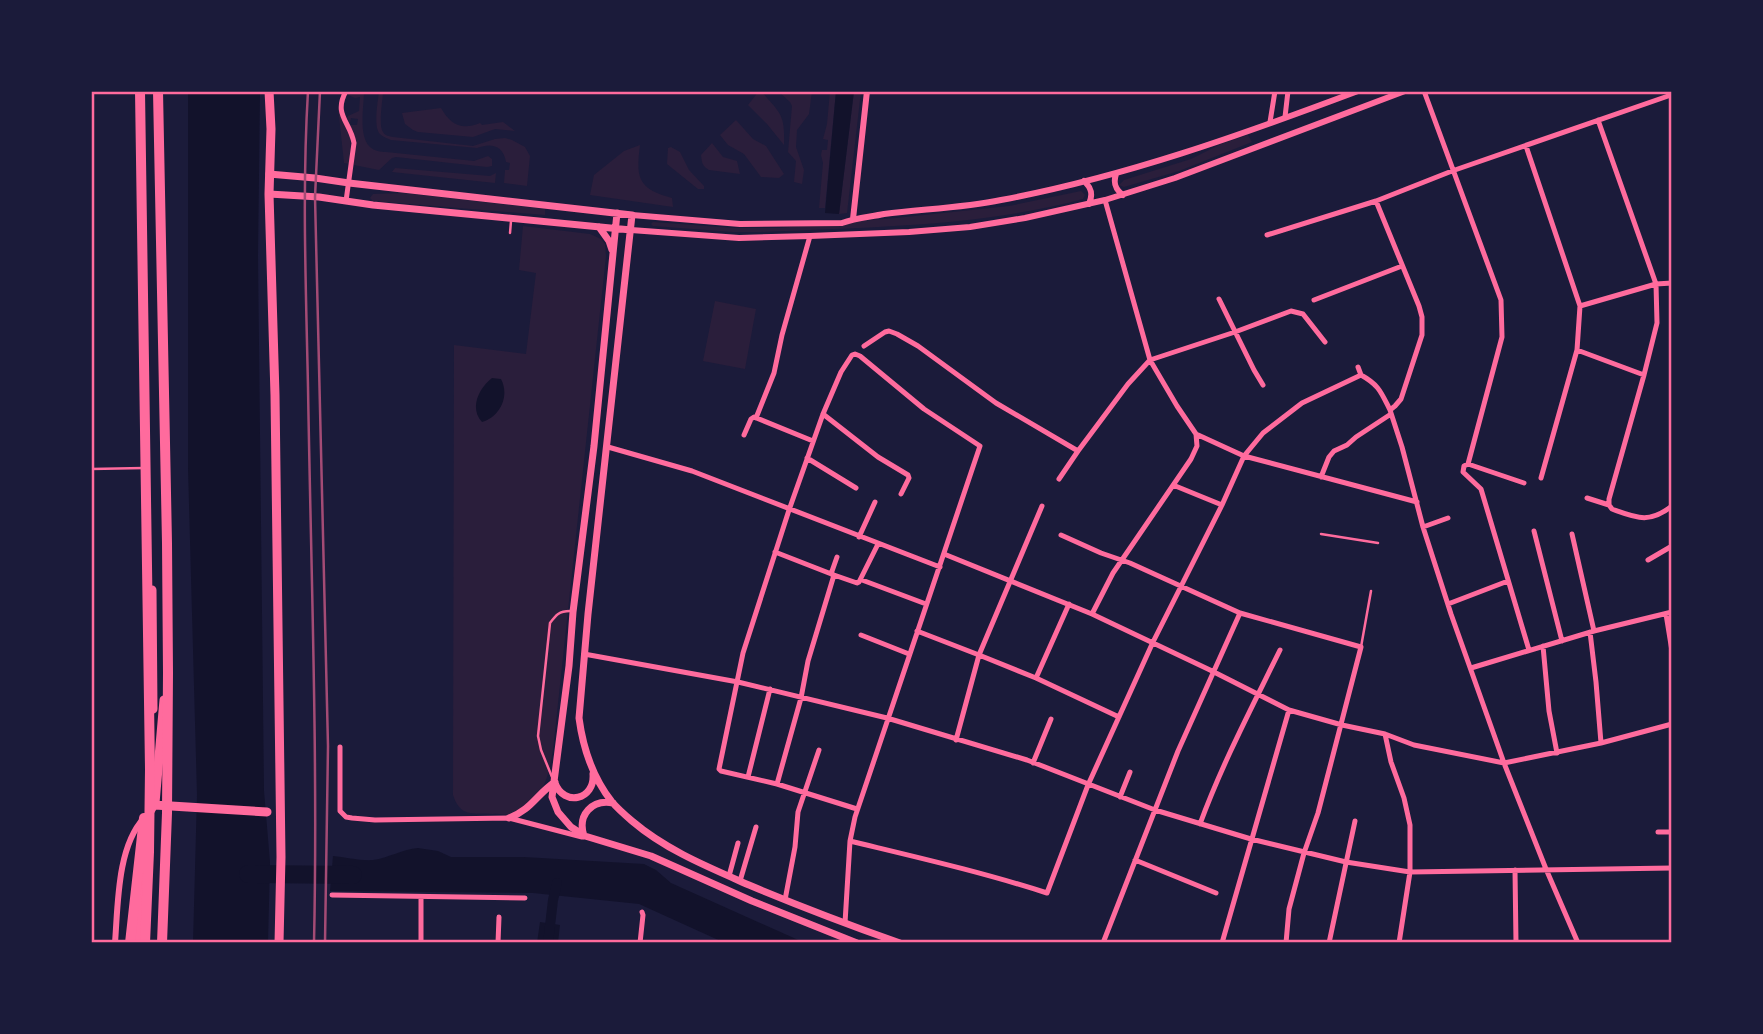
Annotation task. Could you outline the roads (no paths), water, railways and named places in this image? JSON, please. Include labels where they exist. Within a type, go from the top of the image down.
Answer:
[{"type":"highway","points":[[137,943],[152,808],[154,689],[142,91]]},
{"type":"highway","points":[[142,91],[150,769],[145,943]]},
{"type":"highway","points":[[153,786],[166,671],[171,558],[160,91]]},
{"type":"highway","points":[[160,91],[168,660],[167,813],[162,943]]},
{"type":"highway","points":[[269,91],[281,857],[279,943]]},
{"type":"highway","points":[[130,943],[150,769]]},
{"type":"highway","points":[[267,812],[279,786]]},
{"type":"highway","points":[[152,808],[267,812]]},
{"type":"highway","points":[[267,812],[279,833]]},
{"type":"main road","points":[[270,174],[349,183],[369,192],[617,213],[632,215],[579,718],[594,779],[589,792],[576,798],[568,797],[557,789],[554,770],[569,666],[573,612],[594,446],[617,213]]},
{"type":"main road","points":[[369,192],[373,205]]},
{"type":"main road","points":[[269,194],[631,230]]},
{"type":"main road","points":[[599,227],[614,251]]},
{"type":"main road","points":[[614,251],[618,244],[623,244],[629,250]]},
{"type":"main road","points":[[573,612],[588,614]]},
{"type":"main road","points":[[593,772],[613,803],[645,832],[670,848],[785,900],[900,943]]},
{"type":"main road","points":[[509,818],[522,813],[555,782]]},
{"type":"main road","points":[[555,782],[552,797],[558,811],[571,827],[588,838],[651,856],[751,901],[857,943]]},
{"type":"main road","points":[[588,838],[582,823],[587,810],[599,803],[613,803]]},
{"type":"main road","points":[[844,938],[847,924]]},
{"type":"street","points":[[346,91],[341,107],[342,116],[354,143],[346,201]]},
{"type":"street","points":[[853,219],[867,91]]},
{"type":"street","points":[[1270,122],[1275,91]]},
{"type":"street","points":[[1284,117],[1288,91]]},
{"type":"street","points":[[632,215],[740,224],[831,223],[999,201],[1116,174],[1169,158],[1358,91]]},
{"type":"street","points":[[631,230],[739,238],[810,236],[970,227],[1025,218],[1105,200],[1175,178],[1405,91]]},
{"type":"street","points":[[1424,91],[1501,300],[1502,337],[1468,464],[1464,466],[1463,472],[1482,489],[1529,650]]},
{"type":"street","points":[[1267,235],[1376,201],[1452,171],[1671,94]]},
{"type":"street","points":[[1598,120],[1656,284],[1657,323],[1609,505]]},
{"type":"street","points":[[1526,146],[1580,306],[1577,350],[1541,478]]},
{"type":"street","points":[[1116,174],[1115,187],[1123,195]]},
{"type":"street","points":[[1084,181],[1091,192],[1089,204]]},
{"type":"street","points":[[1092,614],[1122,560],[1195,453],[1197,446],[1196,434],[1150,360],[1105,200]]},
{"type":"street","points":[[1321,477],[1334,451],[1347,445],[1392,410],[1401,399],[1422,335],[1419,306],[1376,201]]},
{"type":"street","points":[[756,418],[774,373],[810,236]]},
{"type":"street","points":[[1314,300],[1402,266]]},
{"type":"street","points":[[1580,306],[1656,284],[1672,283]]},
{"type":"street","points":[[1219,299],[1263,385]]},
{"type":"street","points":[[1059,479],[1128,384],[1150,360],[1290,311],[1303,314],[1325,342]]},
{"type":"street","points":[[864,346],[885,332],[897,334],[918,346],[996,403],[1078,451]]},
{"type":"street","points":[[1577,350],[1644,375]]},
{"type":"street","points":[[847,924],[850,841],[857,809],[980,449],[978,444],[924,409],[855,354],[841,372],[813,440],[775,552],[743,653],[719,769],[857,809]]},
{"type":"street","points":[[1358,367],[1361,375],[1380,388],[1392,410],[1423,527],[1448,604],[1504,763],[1578,943]]},
{"type":"street","points":[[850,841],[1008,880],[1047,893],[1088,785],[1153,642],[1244,456],[1263,433],[1302,403],[1361,375]]},
{"type":"street","points":[[824,414],[878,457],[908,475],[901,494]]},
{"type":"street","points":[[744,435],[751,419],[756,418],[813,440]]},
{"type":"street","points":[[1196,434],[1244,456],[1417,502]]},
{"type":"street","points":[[608,447],[692,471],[940,567]]},
{"type":"street","points":[[807,458],[856,488]]},
{"type":"street","points":[[1468,464],[1524,483]]},
{"type":"street","points":[[1173,485],[1222,505]]},
{"type":"street","points":[[1587,498],[1642,519],[1666,511],[1672,506]]},
{"type":"street","points":[[859,537],[875,502]]},
{"type":"street","points":[[956,740],[979,655],[1042,506]]},
{"type":"street","points":[[1423,527],[1448,517]]},
{"type":"street","points":[[1534,531],[1562,641]]},
{"type":"street","points":[[1572,534],[1592,632],[1601,743]]},
{"type":"street","points":[[1061,535],[1240,613],[1361,647],[1318,813],[1289,909],[1286,943]]},
{"type":"street","points":[[775,552],[857,583],[862,580],[878,544]]},
{"type":"street","points":[[1648,560],[1672,546]]},
{"type":"street","points":[[944,554],[1092,614],[1289,710],[1385,734],[1414,745],[1504,763],[1601,743],[1672,724]]},
{"type":"street","points":[[777,784],[837,557]]},
{"type":"street","points":[[862,580],[926,604]]},
{"type":"street","points":[[1448,604],[1508,581]]},
{"type":"street","points":[[1036,678],[1069,604]]},
{"type":"street","points":[[1103,943],[1178,751],[1240,613]]},
{"type":"street","points":[[1471,668],[1592,632],[1669,613],[1672,651]]},
{"type":"street","points":[[918,631],[1036,678],[1119,717]]},
{"type":"street","points":[[860,635],[909,654]]},
{"type":"street","points":[[1543,646],[1549,711],[1557,753]]},
{"type":"street","points":[[1199,824],[1231,747],[1280,650]]},
{"type":"street","points":[[584,654],[738,682],[887,718],[1032,763],[1199,824],[1346,862],[1410,872],[1672,868]]},
{"type":"street","points":[[748,777],[770,689]]},
{"type":"street","points":[[1222,943],[1289,710]]},
{"type":"street","points":[[1032,763],[1051,719]]},
{"type":"street","points":[[1385,734],[1410,825],[1410,872],[1399,943]]},
{"type":"street","points":[[340,747],[340,811],[346,817],[375,820],[509,818],[588,838]]},
{"type":"street","points":[[785,900],[798,812],[819,750]]},
{"type":"street","points":[[1121,797],[1130,772]]},
{"type":"street","points":[[115,943],[120,872],[134,830],[152,808]]},
{"type":"street","points":[[1329,943],[1355,821]]},
{"type":"street","points":[[740,881],[756,827]]},
{"type":"street","points":[[1658,832],[1672,832]]},
{"type":"street","points":[[729,876],[738,843]]},
{"type":"street","points":[[1135,860],[1216,893]]},
{"type":"street","points":[[1515,870],[1516,943]]},
{"type":"street","points":[[332,895],[526,898]]},
{"type":"street","points":[[421,897],[421,943]]},
{"type":"street","points":[[640,943],[642,912]]},
{"type":"street","points":[[498,943],[499,916]]},
{"type":"lane","points":[[510,233],[512,218]]},
{"type":"lane","points":[[91,469],[149,468]]},
{"type":"lane","points":[[1321,534],[1378,543]]},
{"type":"lane","points":[[1361,647],[1371,591]]},
{"type":"lane","points":[[555,782],[538,736],[545,664],[550,623],[560,612],[573,612]]},
{"type":"waterway","points":[[248,874],[353,875]]},
{"type":"waterway","points":[[548,943],[557,883]]},
{"type":"railway","points":[[308,91],[305,239],[315,735],[314,943]]},
{"type":"railway","points":[[320,91],[315,197],[328,746],[325,943]]}]
